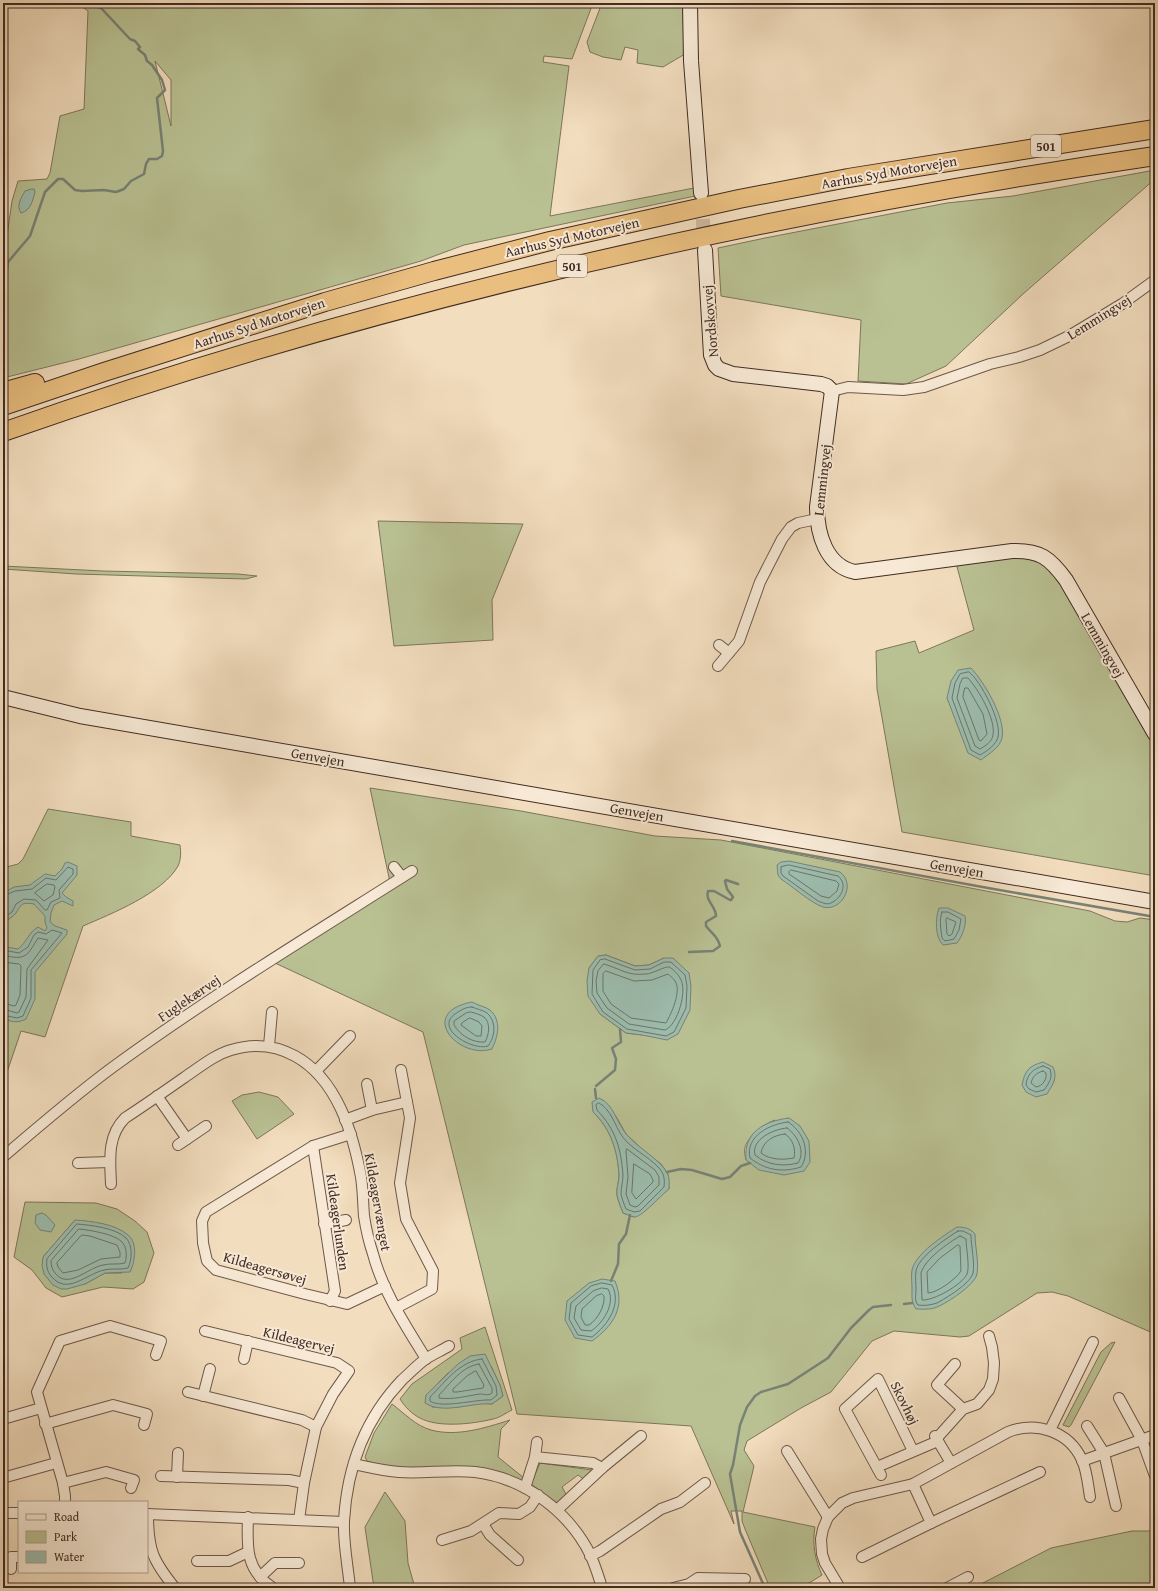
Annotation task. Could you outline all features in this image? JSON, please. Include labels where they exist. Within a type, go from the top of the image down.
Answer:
[{"type":"highway","name":"Aarhus Syd Motorvejen","points":[[3,406],[325,302],[434,271],[638,221],[739,198],[848,178],[1155,129]]},
{"type":"highway","name":"Aarhus Syd Motorvejen","points":[[3,432],[142,386],[333,328],[558,270],[728,231],[854,206],[946,189],[1155,156]]},
{"type":"highway","points":[[3,392],[153,349],[175,350]]},
{"type":"street","points":[[690,3],[691,61],[701,193]]},
{"type":"street","name":"Nordskovvej","points":[[705,250],[711,355],[715,365],[718,368],[733,374],[821,384],[827,386],[832,391]]},
{"type":"street","name":"Lemmingvej","points":[[1155,280],[1122,304],[1069,336],[1040,350],[990,364],[924,387],[903,390],[848,387],[832,391],[817,507],[817,519],[821,538],[832,558],[841,568],[855,572],[1012,551],[1029,551],[1043,556],[1053,563],[1066,580],[1155,734]]},
{"type":"street","points":[[718,666],[739,640],[760,582],[782,539],[792,527],[817,519]]},
{"type":"street","points":[[719,644],[729,652]]},
{"type":"street","name":"Genvejen","points":[[3,688],[120,722]]},
{"type":"street","name":"Genvejen","points":[[3,696],[80,716],[1155,902]]},
{"type":"street","points":[[394,867],[402,877]]},
{"type":"street","name":"Fuglekærvej","points":[[3,1157],[70,1100],[113,1067],[187,1016],[412,871]]},
{"type":"street","points":[[269,1046],[272,1012]]},
{"type":"street","points":[[316,1071],[350,1036]]},
{"type":"street","name":"Kildeagervænget","points":[[110,1184],[111,1143],[118,1126],[125,1118],[215,1057],[232,1050],[252,1046],[269,1046],[287,1051],[316,1071],[328,1086],[339,1105],[351,1134],[361,1179],[364,1218],[371,1248],[385,1286],[426,1359]]},
{"type":"street","points":[[396,1308],[432,1289],[433,1271],[406,1219],[402,1197],[400,1183],[410,1118],[401,1070]]},
{"type":"street","points":[[367,1084],[372,1110]]},
{"type":"street","points":[[157,1096],[187,1139]]},
{"type":"street","points":[[345,1120],[372,1110],[407,1102]]},
{"type":"street","points":[[178,1145],[206,1126]]},
{"type":"street","name":"Kildeagersøvej","points":[[351,1134],[313,1146],[206,1212],[202,1221],[203,1243],[207,1261],[216,1270],[347,1304],[385,1286]]},
{"type":"street","name":"Kildeagerlunden","points":[[313,1146],[335,1291],[330,1300]]},
{"type":"street","points":[[78,1163],[110,1162]]},
{"type":"street","points":[[324,1224],[346,1220]]},
{"type":"street","points":[[65,1501],[63,1484],[36,1392],[60,1341],[110,1326],[161,1341],[156,1354]]},
{"type":"street","name":"Kildeagervej","points":[[204,1331],[336,1363],[349,1371],[333,1394],[316,1427],[304,1483],[299,1520]]},
{"type":"street","name":"Skovhøj","points":[[913,1451],[878,1379],[845,1409],[879,1471],[913,1451],[936,1437],[963,1409],[977,1404],[989,1390],[993,1379],[994,1363],[989,1336]]},
{"type":"street","name":"Kildeagervej","points":[[244,1360],[248,1341]]},
{"type":"street","points":[[1050,1430],[1093,1342]]},
{"type":"street","points":[[350,1588],[344,1522],[348,1489],[354,1464],[366,1428],[377,1410],[391,1392],[410,1372],[426,1359],[449,1346]]},
{"type":"street","points":[[955,1364],[938,1385],[963,1409]]},
{"type":"street","points":[[203,1396],[210,1369]]},
{"type":"street","points":[[188,1392],[302,1420],[316,1427]]},
{"type":"street","points":[[1119,1398],[1142,1440],[1155,1476]]},
{"type":"street","points":[[46,1424],[113,1405],[147,1414],[144,1425]]},
{"type":"street","points":[[3,1419],[41,1408]]},
{"type":"street","points":[[1087,1426],[1104,1453],[1116,1506]]},
{"type":"street","points":[[840,1588],[830,1573],[822,1554],[821,1539],[828,1517],[842,1503],[853,1498],[913,1484],[1017,1428],[1038,1427],[1050,1430],[1064,1437],[1071,1443],[1082,1461],[1090,1497]]},
{"type":"street","points":[[1082,1461],[1155,1435]]},
{"type":"street","points":[[557,1510],[602,1468],[641,1436]]},
{"type":"street","points":[[936,1437],[951,1463]]},
{"type":"street","points":[[525,1488],[535,1457],[537,1442]]},
{"type":"street","points":[[787,1451],[828,1517]]},
{"type":"street","points":[[177,1476],[178,1453]]},
{"type":"street","points":[[535,1457],[593,1463],[602,1468]]},
{"type":"street","points":[[6,1476],[56,1463]]},
{"type":"street","points":[[354,1464],[398,1472],[475,1472],[515,1482],[538,1495],[557,1510],[577,1534],[590,1556],[602,1588]]},
{"type":"street","points":[[63,1484],[106,1472],[134,1480],[131,1488]]},
{"type":"street","points":[[862,1557],[931,1522],[1040,1472]]},
{"type":"street","points":[[161,1476],[289,1480],[304,1483]]},
{"type":"street","points":[[590,1556],[600,1551],[661,1509],[680,1502],[705,1483]]},
{"type":"street","points":[[913,1484],[931,1522]]},
{"type":"street","points":[[442,1540],[471,1531],[499,1513],[518,1514],[530,1507],[538,1495]]},
{"type":"street","points":[[3,1513],[18,1513]]},
{"type":"street","points":[[176,1588],[156,1562],[149,1549],[148,1514],[344,1522]]},
{"type":"street","points":[[248,1517],[248,1552],[250,1562],[260,1577],[273,1588]]},
{"type":"street","points":[[483,1524],[490,1535],[518,1560]]},
{"type":"street","points":[[197,1561],[229,1561],[248,1552]]},
{"type":"street","points":[[11,1557],[11,1569]]},
{"type":"street","points":[[260,1577],[275,1563],[299,1563]]},
{"type":"street","points":[[673,1588],[689,1584],[698,1578],[745,1578]]},
{"type":"street","points":[[947,1588],[968,1578]]},
{"type":"green space","points":[[77,3],[593,3],[572,59],[544,56],[543,62],[569,66],[550,216],[694,188],[695,196],[464,245],[421,261],[79,359],[3,378],[3,263],[12,201],[18,181],[47,179],[50,173],[60,116],[84,109],[88,11]],"holes":[[[155,61],[171,80],[171,126]]]},
{"type":"green space","points":[[602,3],[683,3],[685,54],[663,67],[637,63],[638,50],[625,47],[621,60],[603,57],[590,52],[587,42]]},
{"type":"green space","points":[[1155,170],[1155,179],[1023,294],[946,366],[906,384],[858,381],[861,320],[721,296],[718,248],[947,203],[1013,196]]},
{"type":"green space","points":[[378,521],[523,524],[492,600],[493,640],[394,646]]},
{"type":"green space","points":[[1027,555],[1053,570],[1155,749],[1155,876],[902,832],[877,689],[876,651],[915,641],[919,653],[974,630],[956,563]]},
{"type":"green space","points":[[3,566],[103,571],[238,574],[257,576],[246,579],[76,574],[3,569]]},
{"type":"green space","points":[[370,788],[521,811],[655,836],[721,840],[1090,911],[1115,921],[1127,922],[1140,918],[1155,920],[1155,1334],[1068,1296],[1052,1292],[1037,1293],[969,1336],[960,1337],[894,1331],[872,1341],[831,1392],[801,1408],[747,1441],[744,1450],[754,1466],[743,1512],[815,1527],[815,1552],[822,1575],[801,1588],[770,1588],[742,1521],[742,1511],[731,1511],[734,1524],[691,1426],[517,1414],[423,1032],[275,963],[391,887]],"holes":[[[606,955],[635,966],[649,965],[664,958],[642,1035],[626,1033],[600,1014],[589,968],[598,956]],[[603,1100],[617,1118],[626,1134],[661,1164],[668,1174],[669,1189],[634,1217],[623,1213],[617,1195],[619,1176],[615,1149],[605,1126],[593,1112]],[[775,1120],[746,1160],[745,1147],[747,1142],[757,1130]]]},
{"type":"green space","points":[[48,809],[131,822],[131,836],[180,845],[181,853],[178,866],[171,876],[149,894],[121,909],[83,926],[45,1037],[21,1031],[3,1084],[3,868],[18,864],[23,859]]},
{"type":"green space","points":[[259,1092],[278,1097],[294,1114],[257,1139],[232,1101],[242,1095]]},
{"type":"green space","points":[[25,1202],[96,1203],[117,1209],[135,1221],[147,1232],[154,1253],[144,1282],[133,1289],[103,1287],[62,1297],[46,1288],[32,1270],[14,1257]],"holes":[[[75,1220],[122,1273],[105,1273],[85,1284],[43,1257]]]},
{"type":"green space","points":[[485,1327],[512,1410],[500,1417],[466,1424],[436,1423],[420,1418],[409,1410],[400,1399],[412,1384],[462,1349],[460,1338]],"holes":[[[491,1366],[500,1385],[503,1396],[492,1404],[482,1403],[458,1407],[432,1407],[437,1384],[448,1373]]]},
{"type":"green space","points":[[1115,1342],[1071,1425],[1069,1427],[1063,1425],[1101,1352],[1111,1343]]},
{"type":"green space","points":[[392,1404],[420,1426],[441,1432],[451,1433],[471,1431],[510,1420],[501,1429],[498,1457],[524,1478],[524,1481],[521,1482],[382,1466],[367,1461],[365,1457],[374,1433]]},
{"type":"green space","points":[[540,1463],[592,1470],[585,1480],[578,1475],[562,1487],[567,1496],[557,1503],[531,1484]]},
{"type":"green space","points":[[385,1492],[405,1521],[408,1563],[415,1588],[374,1588],[365,1527]]},
{"type":"green space","points":[[1132,1531],[1155,1531],[1155,1582],[1142,1588],[982,1588],[981,1584],[1051,1548]]},
{"type":"water","points":[[34,189],[35,192],[32,202],[27,210],[21,213],[19,205],[21,199],[25,191]]},
{"type":"water","points":[[971,668],[988,691],[993,701],[1001,721],[1002,730],[1002,738],[999,745],[981,760],[968,753],[947,698],[951,681],[958,670]]},
{"type":"water","points":[[789,861],[840,872],[845,877],[847,884],[845,896],[841,902],[830,907],[823,907],[813,902],[781,879],[778,875],[777,865],[781,862]]},
{"type":"water","points":[[68,862],[77,866],[77,875],[62,893],[73,901],[73,906],[62,901],[54,905],[50,922],[55,926],[67,930],[67,934],[35,972],[35,999],[26,1019],[17,1022],[9,1020],[3,1017],[3,944],[6,947],[18,949],[35,929],[38,927],[45,931],[47,928],[45,916],[34,904],[30,903],[22,904],[12,917],[3,923],[3,893],[14,887],[30,885],[45,874],[55,876],[62,869],[65,863]]},
{"type":"water","points":[[939,908],[948,908],[965,916],[964,930],[957,943],[943,945],[940,942],[936,928]]},
{"type":"water","points":[[606,955],[635,966],[649,965],[664,958],[673,958],[689,973],[691,986],[690,1010],[678,1034],[667,1040],[626,1033],[600,1014],[588,996],[587,981],[589,968],[598,956]]},
{"type":"water","points":[[472,1002],[490,1010],[494,1014],[498,1029],[492,1049],[479,1051],[467,1048],[456,1042],[449,1034],[445,1025],[447,1016],[455,1008]]},
{"type":"water","points":[[1043,1062],[1053,1067],[1055,1078],[1047,1094],[1036,1097],[1026,1092],[1022,1085],[1028,1069]]},
{"type":"water","points":[[599,1098],[612,1109],[627,1135],[660,1163],[669,1176],[669,1189],[647,1209],[635,1217],[623,1213],[618,1200],[617,1190],[619,1176],[615,1150],[605,1126],[593,1112],[592,1102]]},
{"type":"water","points":[[789,1118],[800,1126],[809,1141],[810,1162],[804,1171],[784,1175],[759,1170],[746,1160],[748,1142],[757,1130],[772,1122]]},
{"type":"water","points":[[42,1213],[46,1215],[55,1225],[51,1232],[40,1230],[35,1223],[36,1215]]},
{"type":"water","points":[[75,1220],[96,1222],[117,1228],[128,1235],[133,1243],[135,1253],[130,1272],[105,1273],[85,1284],[67,1289],[61,1289],[53,1285],[44,1274],[42,1266],[43,1257]]},
{"type":"water","points":[[957,1227],[967,1228],[975,1234],[978,1264],[975,1278],[954,1298],[942,1305],[932,1309],[916,1309],[913,1304],[912,1297],[912,1270],[915,1264],[924,1251]]},
{"type":"water","points":[[602,1279],[615,1281],[619,1299],[616,1315],[606,1329],[592,1341],[575,1338],[565,1320],[567,1301],[589,1283]]},
{"type":"water","points":[[485,1354],[500,1385],[503,1396],[492,1404],[449,1408],[441,1408],[425,1403],[426,1395],[458,1364],[470,1356]]},
{"type":"waterway","points":[[3,296],[8,262],[30,236],[45,192],[58,179],[63,179],[75,190],[104,190],[116,192],[124,189],[131,181],[144,174],[146,164],[149,159],[157,159],[162,156],[163,151],[157,98],[165,90],[162,80],[152,65],[147,61],[145,55],[138,49],[140,47],[135,41],[130,39],[101,8],[92,5],[91,3]]},
{"type":"waterway","points":[[732,841],[1155,917]]},
{"type":"waterway","points":[[689,952],[713,951],[720,946],[716,937],[706,926],[706,922],[716,916],[716,912],[707,895],[708,891],[714,891],[731,900],[733,897],[727,889],[725,881],[738,884]]},
{"type":"waterway","points":[[596,1086],[615,1070],[616,1059],[612,1048],[621,1042],[620,1029]]},
{"type":"waterway","points":[[595,1089],[596,1098]]},
{"type":"waterway","points":[[667,1172],[681,1169],[692,1170],[722,1179],[730,1177],[741,1166],[750,1163]]},
{"type":"waterway","points":[[611,1281],[618,1264],[619,1244],[626,1234],[630,1215]]},
{"type":"waterway","points":[[904,1304],[912,1303]]},
{"type":"waterway","points":[[765,1588],[740,1532],[730,1474],[740,1425],[747,1407],[755,1396],[761,1392],[788,1384],[828,1358],[851,1328],[873,1307],[891,1305]]},
{"type":"tunnel","points":[[702,198],[704,245]]}]
